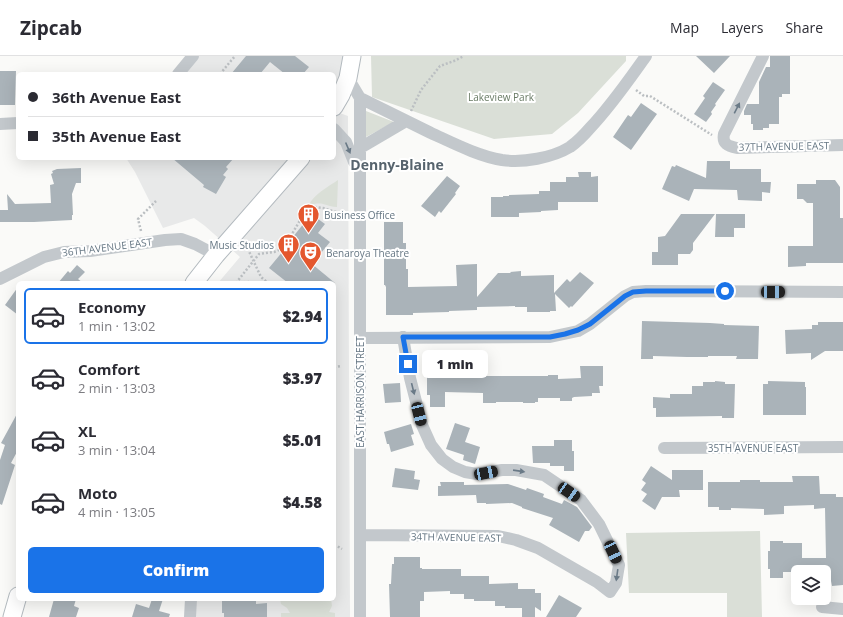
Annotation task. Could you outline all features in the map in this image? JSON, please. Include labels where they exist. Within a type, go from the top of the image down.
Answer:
[{"type":"main road","points":[[336,104],[348,78],[352,56]]},
{"type":"main road","points":[[196,281],[216,255],[299,160]]},
{"type":"main road","points":[[12,617],[17,601]]},
{"type":"street","points":[[180,72],[192,56]]},
{"type":"street","points":[[348,78],[360,98],[407,118],[460,147],[488,157],[503,160],[524,160],[558,154],[571,146],[599,119],[646,56]]},
{"type":"street","name":"37TH AVENUE EAST","points":[[763,56],[724,134],[723,139],[726,144],[736,148],[843,145]]},
{"type":"street","name":"EAST HARRISON STREET","points":[[360,98],[360,617]]},
{"type":"street","points":[[360,148],[407,118]]},
{"type":"street","points":[[0,124],[16,123]]},
{"type":"street","points":[[336,131],[346,142],[354,162],[360,167]]},
{"type":"street","name":"36TH AVENUE EAST","points":[[0,279],[44,257],[64,252],[90,251],[164,240],[181,239],[195,244],[216,255]]},
{"type":"street","points":[[360,338],[550,337],[578,330],[590,324],[625,296],[633,292],[843,292]]},
{"type":"street","name":"34TH AVENUE EAST","points":[[360,535],[498,536],[516,540],[538,548],[597,582],[610,592],[616,583],[619,565],[599,524],[581,500],[544,475],[516,470],[502,470],[476,474],[453,468],[442,459],[431,445],[422,425],[410,378],[403,337]]},
{"type":"street","name":"35TH AVENUE EAST","points":[[664,448],[843,447]]},
{"type":"street","points":[[190,617],[191,601]]},
{"type":"street","points":[[822,607],[843,609]]},
{"type":"path","points":[[222,72],[234,56]]},
{"type":"path","points":[[407,118],[421,90],[440,66],[464,56]]},
{"type":"path","points":[[634,88],[644,96],[650,96],[711,134]]},
{"type":"path","points":[[142,238],[138,218],[156,201]]},
{"type":"path","points":[[238,281],[259,254],[274,252],[284,248],[303,215],[309,208],[324,208],[339,213]]},
{"type":"path","points":[[299,212],[303,215]]},
{"type":"path","points":[[246,245],[262,277],[266,281]]},
{"type":"path","points":[[336,367],[341,366]]},
{"type":"path","points":[[336,546],[342,549]]},
{"type":"shaded area","points":[[199,56],[345,56],[336,90],[336,72],[185,72]]},
{"type":"shaded area","points":[[336,112],[348,116],[350,617],[190,617],[191,601],[336,601],[336,281],[220,281],[240,257],[194,218],[163,228],[135,172],[127,160],[336,160]]},
{"type":"green space","name":"Lakeview Park","points":[[371,56],[626,56],[626,61],[578,113],[552,134],[494,139],[372,97]]},
{"type":"green space","points":[[366,111],[394,122],[366,137]]},
{"type":"green space","points":[[338,180],[337,207],[321,204],[309,205],[318,194]]},
{"type":"green space","points":[[760,531],[762,617],[727,617],[727,593],[629,593],[626,533]]},
{"type":"green space","points":[[280,601],[331,601],[332,606],[329,612],[335,613],[335,617],[281,617],[281,613],[290,613],[287,608],[281,604]]},
{"type":"building","points":[[246,56],[295,56],[309,67],[305,72],[282,72],[270,62],[262,72],[233,72]]},
{"type":"building","points":[[696,56],[730,56],[714,73]]},
{"type":"building","points":[[770,56],[790,56],[790,94],[782,94],[782,97],[779,97],[779,124],[769,124],[769,128],[763,128],[763,130],[753,130],[751,115],[744,115],[744,111],[747,104],[759,104],[759,82],[766,67],[770,67]]},
{"type":"building","points":[[0,71],[16,71],[15,105],[0,105]]},
{"type":"building","points":[[713,82],[725,90],[715,104],[716,105],[711,112],[712,114],[706,122],[694,114],[705,98],[703,96]]},
{"type":"building","points":[[641,103],[657,114],[631,150],[613,137],[628,115],[631,117]]},
{"type":"building","points":[[174,160],[232,160],[226,167],[228,169],[223,175],[226,177],[216,194],[203,187],[204,185]]},
{"type":"building","points":[[707,161],[730,161],[730,169],[761,169],[761,182],[771,182],[770,193],[762,192],[762,201],[738,200],[737,190],[694,189],[689,201],[662,189],[672,166],[675,167],[676,165],[706,178]]},
{"type":"building","points":[[81,168],[81,183],[76,183],[72,194],[72,220],[0,222],[0,210],[8,210],[7,194],[15,204],[51,203],[50,185],[54,184],[51,174],[53,173],[52,171],[57,169]]},
{"type":"building","points":[[578,172],[591,172],[591,177],[598,176],[598,202],[558,202],[558,210],[519,213],[519,217],[491,217],[491,197],[539,194],[539,191],[550,191],[550,182],[566,182],[566,177],[579,177]]},
{"type":"building","points":[[447,176],[460,186],[455,193],[456,194],[441,213],[439,211],[435,217],[421,206]]},
{"type":"building","points":[[816,180],[835,180],[840,187],[840,218],[843,218],[843,263],[806,263],[806,266],[788,267],[788,246],[813,246],[813,203],[807,203],[803,199],[797,199],[797,184],[816,184]]},
{"type":"building","points":[[681,214],[715,214],[693,243],[693,250],[690,254],[678,254],[678,265],[652,265],[652,252],[658,252],[658,237],[665,236]]},
{"type":"building","points":[[716,214],[745,214],[745,228],[734,228],[734,237],[715,237]]},
{"type":"building","points":[[314,216],[325,224],[318,233],[330,242],[312,264],[333,281],[285,281],[269,268],[305,222],[307,224]]},
{"type":"building","points":[[384,222],[403,222],[403,243],[406,243],[408,287],[457,286],[456,265],[477,264],[477,297],[498,273],[521,271],[521,276],[554,275],[554,293],[567,279],[570,282],[580,272],[594,283],[572,307],[571,306],[569,308],[555,294],[556,311],[550,312],[527,312],[527,307],[515,306],[477,307],[477,310],[413,313],[413,315],[386,315],[386,287],[384,285]]},
{"type":"building","points":[[77,265],[85,272],[78,279],[80,281],[60,281],[68,271],[70,273]]},
{"type":"building","points":[[16,290],[16,313],[5,305]]},
{"type":"building","points":[[642,321],[759,326],[758,359],[736,359],[737,356],[653,356],[653,359],[641,359]]},
{"type":"building","points":[[818,322],[843,322],[843,351],[825,351],[811,360],[811,353],[786,354],[785,330],[812,329],[812,325],[818,325]]},
{"type":"building","points":[[580,366],[603,366],[603,386],[599,386],[600,393],[592,393],[592,396],[574,397],[572,398],[572,401],[560,401],[560,398],[538,398],[538,402],[535,403],[483,403],[483,393],[445,392],[445,407],[430,407],[430,395],[427,395],[427,369],[445,369],[445,371],[479,371],[479,376],[558,375],[558,379],[581,378]]},
{"type":"building","points":[[768,381],[805,382],[806,415],[763,415],[763,384],[768,384]]},
{"type":"building","points":[[703,382],[725,382],[725,384],[735,384],[734,418],[722,418],[722,416],[656,417],[656,408],[653,408],[653,397],[670,398],[670,394],[692,394],[692,386],[703,386]]},
{"type":"building","points":[[400,383],[401,402],[385,403],[383,384]]},
{"type":"building","points":[[16,416],[16,454],[11,463],[15,465],[2,505],[0,504],[0,460],[5,445],[1,443]]},
{"type":"building","points":[[455,423],[470,428],[465,442],[480,447],[475,464],[463,460],[464,455],[446,449]]},
{"type":"building","points":[[411,424],[414,434],[411,435],[414,445],[391,452],[384,432]]},
{"type":"building","points":[[554,440],[572,440],[572,451],[574,451],[574,471],[564,471],[564,466],[550,466],[550,463],[533,463],[532,446],[554,446]]},
{"type":"building","points":[[651,466],[672,480],[672,470],[703,470],[703,490],[679,490],[680,497],[662,497],[655,510],[642,501],[647,494],[641,490],[646,483],[642,480]]},
{"type":"building","points":[[395,468],[415,471],[414,479],[420,480],[418,490],[392,487]]},
{"type":"building","points":[[792,476],[819,476],[820,494],[836,494],[836,497],[843,497],[843,585],[832,586],[831,565],[791,565],[791,572],[783,572],[783,578],[770,578],[770,569],[768,569],[768,551],[770,551],[770,541],[802,543],[802,558],[826,558],[825,508],[814,509],[814,505],[784,506],[784,514],[764,515],[764,509],[731,508],[731,510],[719,510],[719,507],[708,507],[708,482],[740,482],[740,480],[760,480],[760,482],[793,482]]},
{"type":"building","points":[[440,482],[464,482],[464,485],[508,484],[526,490],[527,488],[544,494],[543,497],[562,504],[564,500],[577,507],[592,527],[589,531],[585,531],[579,542],[549,525],[553,518],[522,508],[512,503],[477,503],[476,495],[438,496],[438,486],[441,486]]},
{"type":"building","points":[[394,557],[420,557],[420,568],[422,569],[461,569],[461,576],[489,576],[489,584],[518,583],[518,589],[535,589],[535,593],[541,593],[541,611],[535,607],[535,617],[522,617],[522,608],[505,608],[505,606],[495,606],[495,601],[474,601],[474,599],[464,599],[464,594],[450,594],[450,591],[424,592],[424,601],[420,601],[420,617],[390,617],[389,584],[391,584],[392,564],[394,564]]},
{"type":"building","points":[[559,595],[582,608],[576,617],[546,617]]},
{"type":"building","points":[[53,601],[75,601],[74,606],[79,608],[76,617],[49,617]]},
{"type":"building","points":[[151,601],[162,601],[159,611],[170,614],[169,617],[132,617],[136,604],[149,608]]},
{"type":"building","points":[[222,601],[256,601],[256,604],[267,603],[267,617],[224,617],[224,613],[222,613]]},
{"type":"place","name":"Business Office","points":[[308,234]]},
{"type":"place","name":"Music Studios","points":[[289,264]]},
{"type":"place","name":"Benaroya Theatre","points":[[311,272]]},
{"type":"district","name":"Denny-Blaine","points":[[397,164]]},
{"type":"route","points":[[408,364],[403,337],[550,337],[578,330],[590,324],[625,296],[633,292],[725,291]]}]
